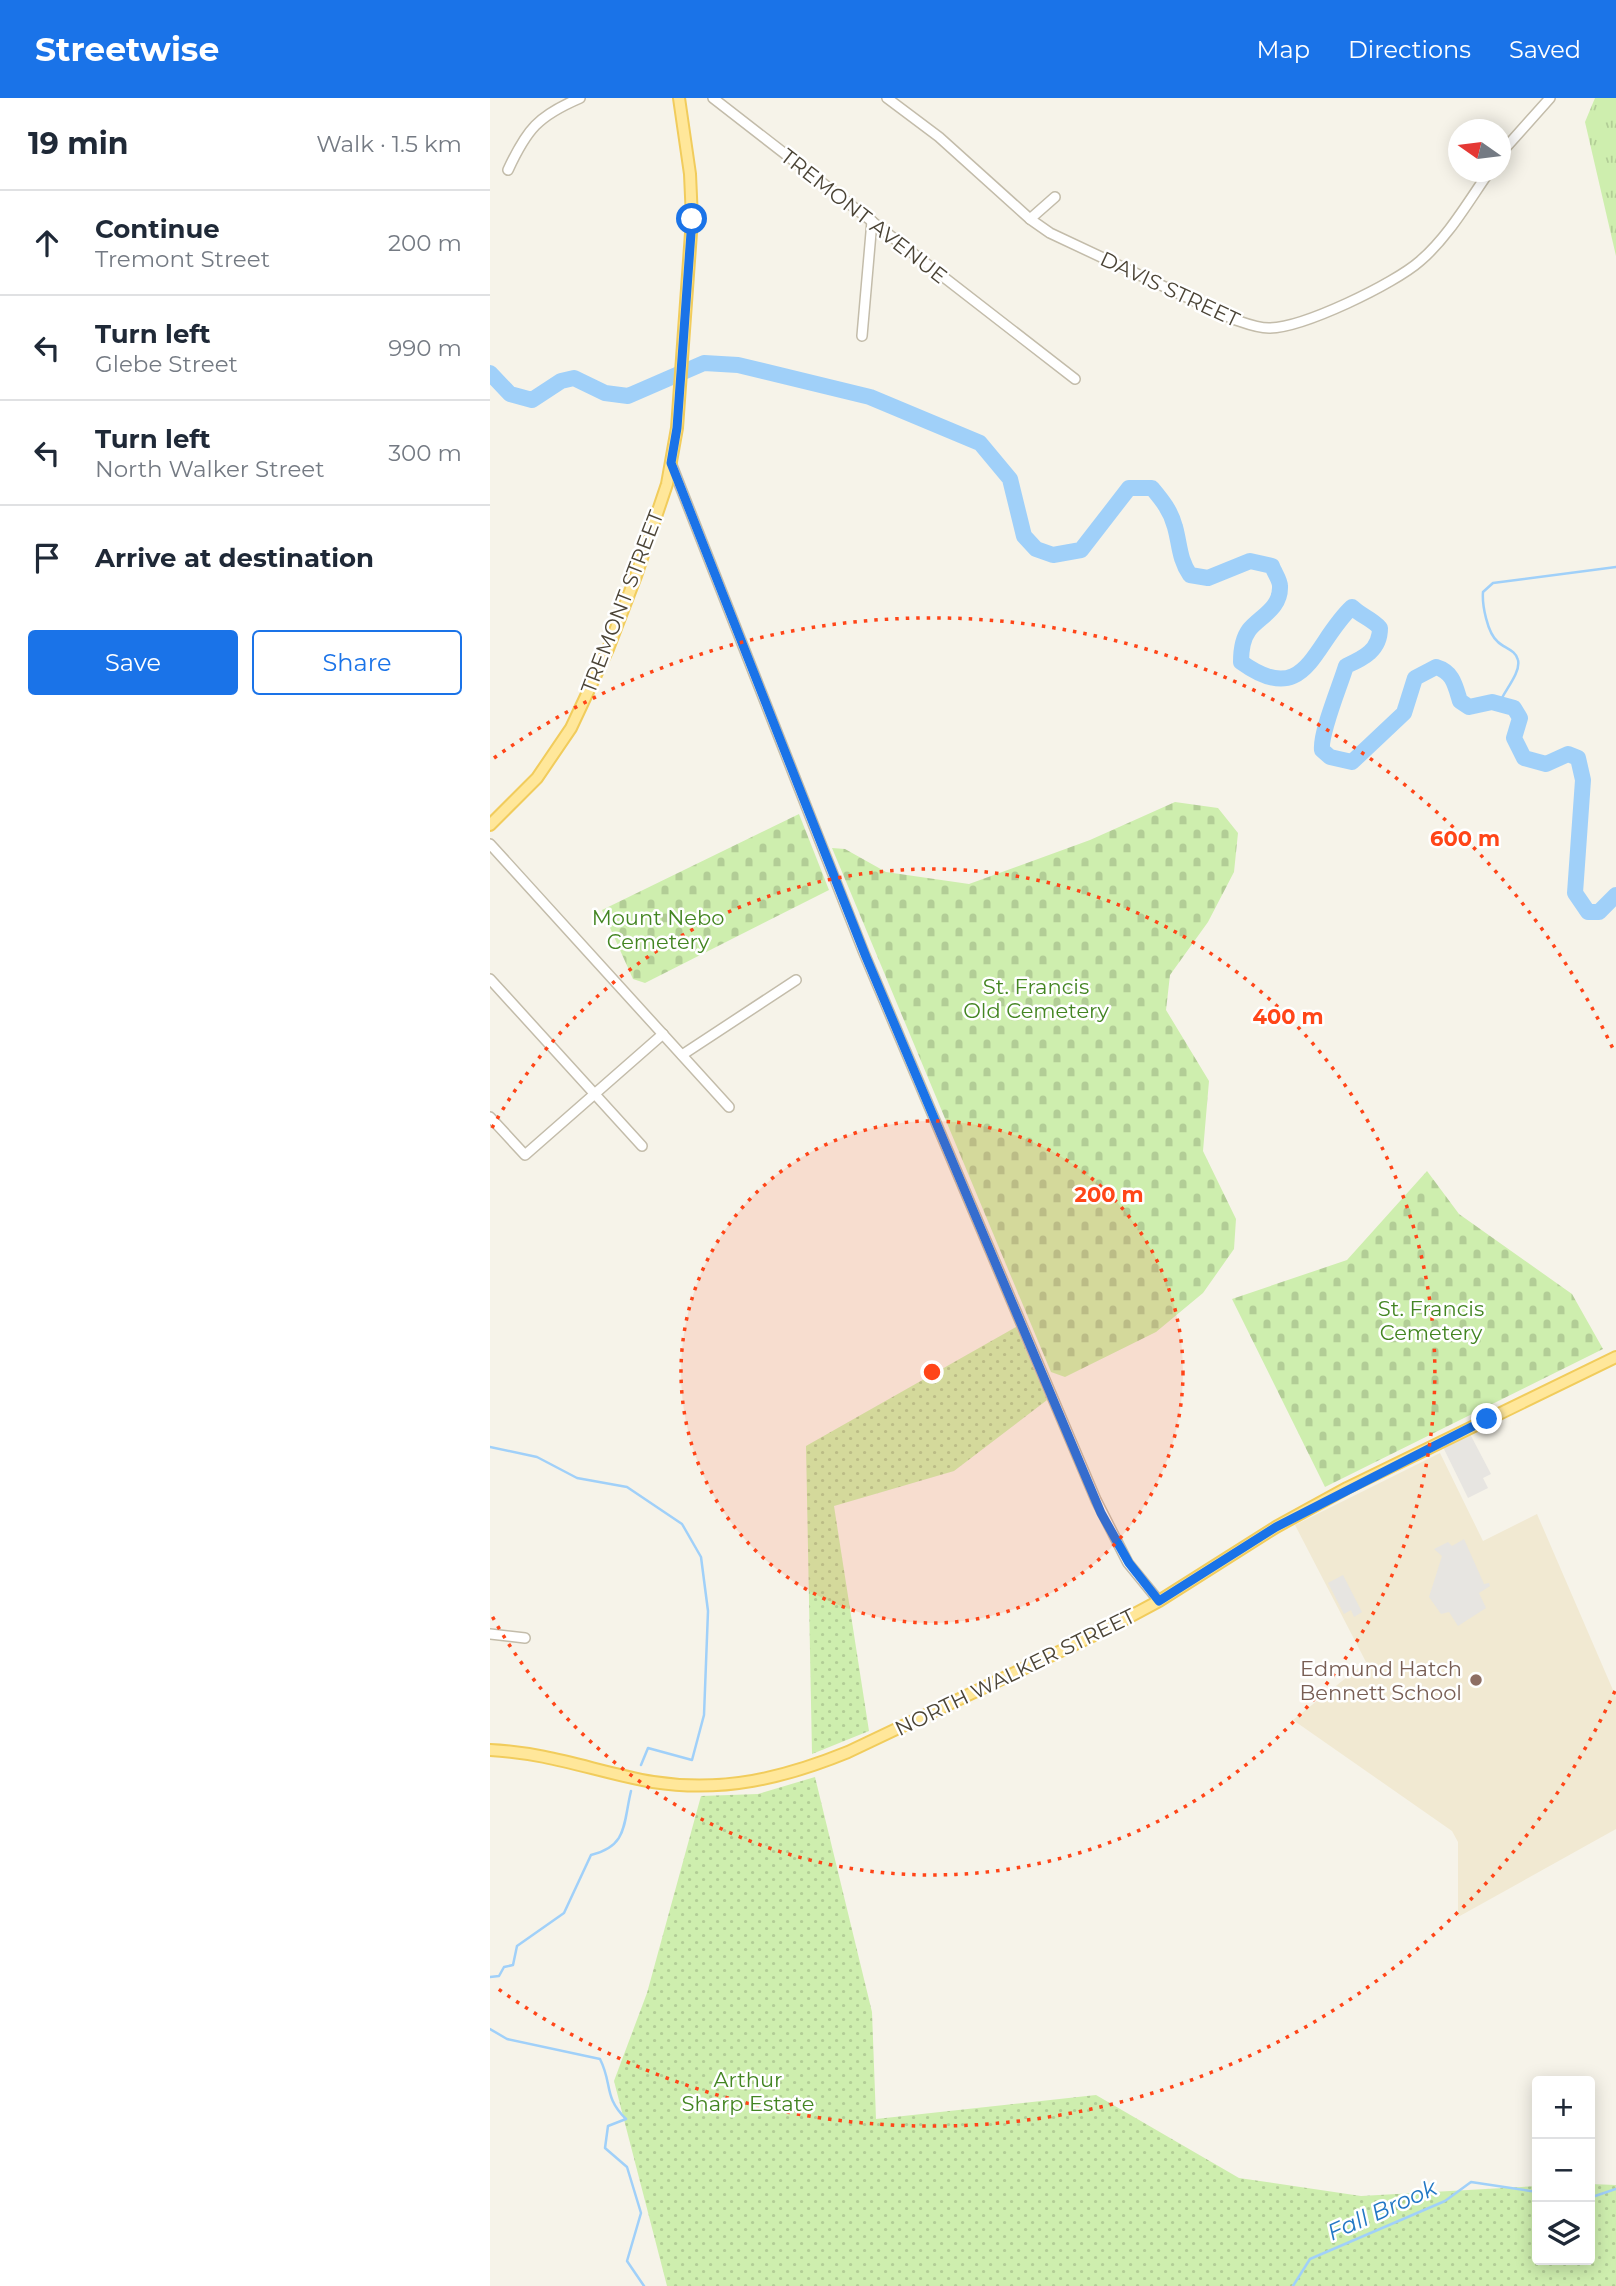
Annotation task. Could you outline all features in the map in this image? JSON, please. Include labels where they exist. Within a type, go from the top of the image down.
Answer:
[{"type":"main road","name":"TREMONT STREET","points":[[490,825],[542,771],[578,713],[636,576],[660,508],[671,463],[680,397],[692,200],[678,98]]},
{"type":"main road","name":"NORTH WALKER STREET","points":[[490,1750],[546,1755],[668,1784],[726,1786],[766,1780],[848,1752],[1090,1638],[1159,1601],[1276,1527],[1347,1488],[1616,1357]]},
{"type":"street","points":[[508,170],[521,142],[536,121],[580,98]]},
{"type":"street","name":"TREMONT AVENUE","points":[[713,98],[1075,379]]},
{"type":"street","name":"DAVIS STREET","points":[[887,98],[939,137],[1030,219],[1065,241],[1252,326],[1291,325],[1386,285],[1410,270],[1444,235],[1482,182]]},
{"type":"street","points":[[1511,142],[1550,98]]},
{"type":"street","points":[[1030,219],[1055,197]]},
{"type":"street","points":[[862,336],[872,221]]},
{"type":"street","points":[[671,463],[866,957],[1096,1500],[1121,1551],[1159,1601]]},
{"type":"street","points":[[490,844],[729,1107]]},
{"type":"street","points":[[490,979],[642,1146]]},
{"type":"street","points":[[682,1055],[796,980]]},
{"type":"street","points":[[490,1117],[525,1155],[663,1034]]},
{"type":"street","points":[[490,1634],[525,1638]]},
{"type":"shaded area","points":[[1469,1432],[1491,1474],[1483,1478],[1488,1488],[1468,1498],[1442,1445]]},
{"type":"shaded area","name":"Edmund Hatch Bennett School","points":[[1440,1453],[1483,1541],[1537,1514],[1616,1697],[1616,1829],[1458,1917],[1458,1842],[1452,1831],[1293,1720],[1366,1662],[1295,1525]]},
{"type":"shaded area","points":[[1464,1539],[1484,1584],[1489,1583],[1490,1586],[1479,1593],[1486,1608],[1458,1626],[1449,1612],[1441,1614],[1429,1597],[1442,1556],[1434,1549],[1448,1542],[1452,1546]]},
{"type":"shaded area","points":[[1343,1575],[1362,1612],[1354,1617],[1351,1610],[1344,1614],[1328,1583]]},
{"type":"green space","points":[[1595,98],[1616,98],[1616,256],[1585,122]]},
{"type":"green space","name":"St. Francis Old Cemetery","points":[[1175,802],[1218,808],[1238,833],[1234,872],[1208,922],[1170,975],[1166,1010],[1209,1081],[1203,1151],[1236,1219],[1234,1249],[1203,1293],[1156,1332],[1065,1377],[1051,1372],[832,848],[845,849],[886,872],[969,884],[1090,840]]},
{"type":"green space","name":"Mount Nebo Cemetery","points":[[799,814],[829,890],[645,983],[633,979],[602,910]]},
{"type":"green space","name":"St. Francis Cemetery","points":[[1427,1171],[1459,1214],[1572,1294],[1603,1349],[1325,1487],[1232,1299],[1347,1260]]},
{"type":"green space","points":[[1016,1327],[1047,1400],[954,1471],[834,1506],[869,1731],[812,1754],[806,1446]]},
{"type":"green space","name":"Arthur Sharp Estate","points":[[815,1777],[872,2012],[876,2119],[1096,2095],[1239,2178],[1361,2196],[1532,2186],[1532,2265],[1595,2265],[1595,2184],[1616,2185],[1616,2286],[667,2286],[614,2081],[647,1993],[701,1796],[758,1794]]},
{"type":"waterway","points":[[490,373],[510,394],[532,400],[561,381],[574,378],[605,393],[628,396],[704,363],[738,365],[870,397],[980,443],[1010,479],[1024,536],[1036,549],[1053,555],[1081,550],[1129,488],[1152,488],[1171,516],[1182,558],[1190,575],[1208,578],[1250,561],[1272,566],[1280,584],[1277,601],[1247,633],[1241,662],[1263,675],[1281,679],[1295,675],[1307,666],[1352,607],[1380,628],[1374,648],[1346,666],[1327,721],[1322,750],[1330,757],[1352,762],[1404,713],[1415,678],[1436,667],[1442,669],[1452,680],[1460,701],[1469,707],[1492,702],[1514,708],[1520,718],[1514,738],[1524,758],[1546,764],[1568,754],[1578,758],[1583,780],[1575,893],[1588,912],[1599,912],[1616,895]]},
{"type":"waterway","points":[[1499,704],[1515,676],[1518,660],[1515,654],[1494,638],[1484,611],[1483,592],[1493,583],[1616,567]]},
{"type":"waterway","points":[[490,1447],[537,1457],[577,1478],[627,1487],[682,1524],[701,1557],[708,1611],[704,1715],[692,1760],[648,1748],[641,1765]]},
{"type":"waterway","points":[[490,1977],[499,1976],[504,1967],[513,1965],[517,1946],[564,1913],[591,1855],[612,1846],[622,1832],[631,1791]]},
{"type":"waterway","points":[[490,2029],[507,2039],[600,2059],[614,2104],[626,2119],[608,2126],[605,2148],[627,2167],[641,2213],[627,2261],[644,2286]]},
{"type":"waterway","name":"Fall Brook","points":[[1293,2286],[1310,2259],[1445,2201],[1471,2182],[1532,2191]]},
{"type":"waterway","name":"Fall Brook","points":[[1595,2196],[1616,2189]]},
{"type":"place","name":"Edmund Hatch Bennett School","points":[[1476,1680]]},
{"type":"route","points":[[692,219],[687,312],[677,428],[671,463],[866,957],[1101,1513],[1129,1563],[1159,1601],[1276,1527],[1347,1488],[1487,1419]]}]
